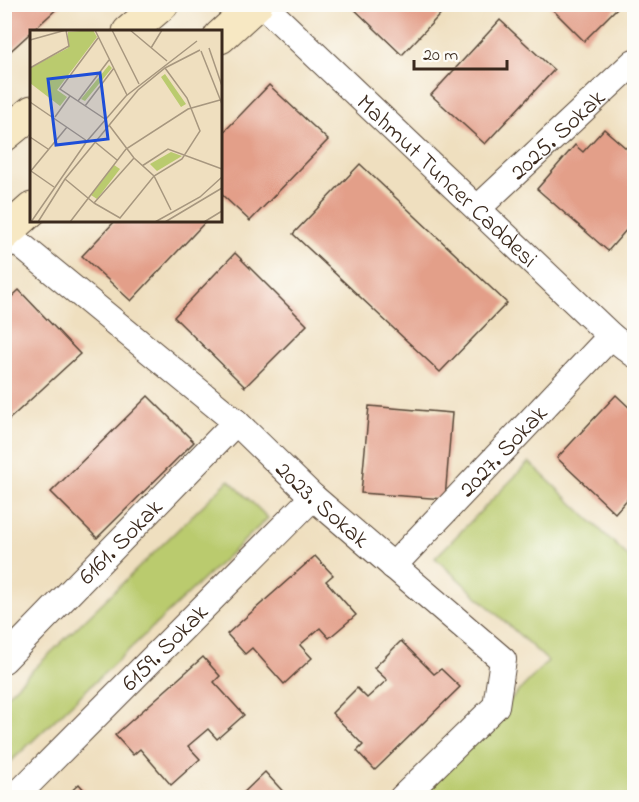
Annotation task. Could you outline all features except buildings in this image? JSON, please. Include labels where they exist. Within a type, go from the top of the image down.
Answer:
[{"type":"main road","points":[[131,30],[162,4]]},
{"type":"main road","points":[[222,35],[256,4]]},
{"type":"main road","points":[[4,135],[30,114]]},
{"type":"main road","points":[[5,233],[30,211]]},
{"type":"street","name":"Mahmut Tuncer Caddesi","points":[[262,4],[611,336],[634,354]]},
{"type":"street","name":"2025. Sokak","points":[[478,208],[634,62]]},
{"type":"street","name":"2023. Sokak","points":[[5,233],[236,422],[313,497],[503,660],[496,706],[402,798]]},
{"type":"street","name":"2027. Sokak","points":[[393,566],[611,336]]},
{"type":"street","name":"6161. Sokak","points":[[4,660],[236,422]]},
{"type":"street","name":"6159. Sokak","points":[[14,798],[313,497]]},
{"type":"green space","points":[[529,462],[634,562],[634,797],[415,798],[548,661],[435,558]]},
{"type":"green space","points":[[229,480],[268,518],[5,767],[5,697]]}]
